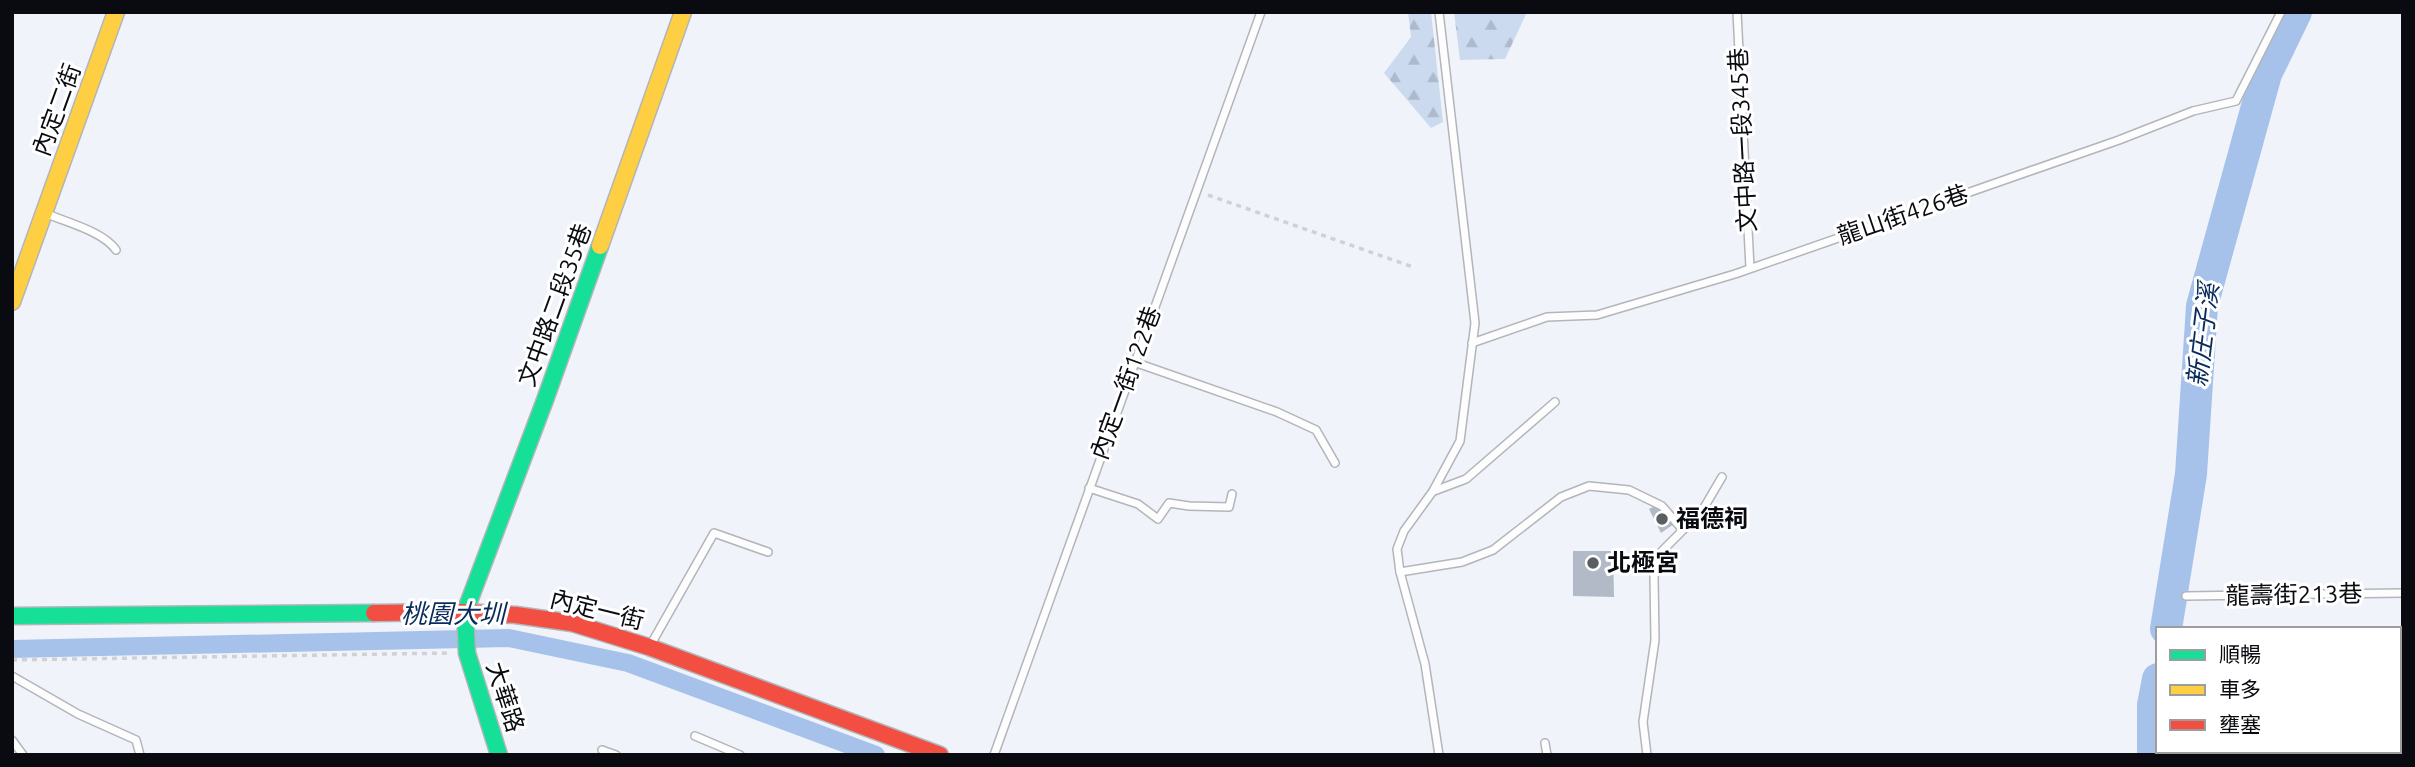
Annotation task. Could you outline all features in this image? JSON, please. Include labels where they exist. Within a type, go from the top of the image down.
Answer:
[{"type":"street","name":"內定二街","points":[[12,302],[116,12]]},
{"type":"street","name":"文中路二段35巷","points":[[465,612],[550,387],[684,12]]},
{"type":"street","name":"內定一街","points":[[12,616],[465,612],[516,614],[572,623],[649,647],[940,755]]},
{"type":"street","name":"大華路","points":[[465,612],[467,653],[499,755]]},
{"type":"lane","name":"內定一街122巷","points":[[994,755],[1261,12]]},
{"type":"lane","points":[[1439,12],[1475,323],[1460,441],[1433,491],[1404,531],[1398,549],[1400,572],[1424,664],[1439,755]]},
{"type":"lane","name":"文中路一段345巷","points":[[1737,12],[1750,268]]},
{"type":"lane","name":"龍山街426巷","points":[[1472,343],[1547,317],[1597,315],[1750,268],[2119,140],[2193,111],[2235,101],[2281,12]]},
{"type":"lane","points":[[44,212],[100,236],[116,250]]},
{"type":"lane","points":[[1133,362],[1277,412],[1316,430],[1335,463]]},
{"type":"lane","points":[[1433,491],[1466,480],[1555,402]]},
{"type":"lane","points":[[1647,755],[1643,722],[1655,640],[1654,576],[1662,551],[1702,511],[1722,477]]},
{"type":"lane","points":[[1400,572],[1462,562],[1493,550],[1561,497],[1589,486],[1629,490],[1662,506],[1682,529]]},
{"type":"lane","points":[[1088,488],[1138,504],[1158,519],[1169,503],[1229,507],[1232,494]]},
{"type":"lane","points":[[649,647],[714,533],[768,552]]},
{"type":"lane","name":"龍壽街213巷","points":[[2186,596],[2403,593]]},
{"type":"lane","points":[[12,676],[78,714],[135,740],[140,755]]},
{"type":"lane","points":[[695,736],[740,755]]},
{"type":"lane","points":[[12,740],[23,755]]},
{"type":"lane","points":[[1545,743],[1547,755]]},
{"type":"lane","points":[[602,750],[616,755]]},
{"type":"path","points":[[1196,191],[1413,267]]},
{"type":"path","points":[[12,660],[467,653]]},
{"type":"green space","points":[[1408,12],[1431,12],[1443,122],[1431,128],[1384,73],[1411,37]]},
{"type":"green space","points":[[1454,12],[1527,12],[1505,59],[1460,60]]},
{"type":"building","name":"福德祠","points":[[1657,505],[1674,524],[1661,533],[1649,509]]},
{"type":"building","name":"北極宮","points":[[1573,551],[1613,551],[1614,597],[1573,596]]},
{"type":"waterway","name":"新庄子溪","points":[[2166,627],[2191,474],[2202,306],[2266,74],[2296,12]]},
{"type":"waterway","name":"桃園大圳","points":[[12,649],[509,638],[628,663],[876,755]]},
{"type":"waterway","name":"新庄子溪","points":[[2153,755],[2153,705],[2156,689]]},
{"type":"traffic: fast","points":[[499,755],[467,653],[465,612],[600,246]]},
{"type":"traffic: fast","points":[[12,616],[374,613]]},
{"type":"traffic: slow","points":[[12,302],[116,12]]},
{"type":"traffic: slow","points":[[600,246],[683,12]]},
{"type":"traffic: jam","points":[[374,613],[465,612],[516,615],[572,623],[649,647],[940,755]]},
{"type":"place","name":"福德祠","points":[[1662,519]]},
{"type":"place","name":"北極宮","points":[[1593,563]]}]
